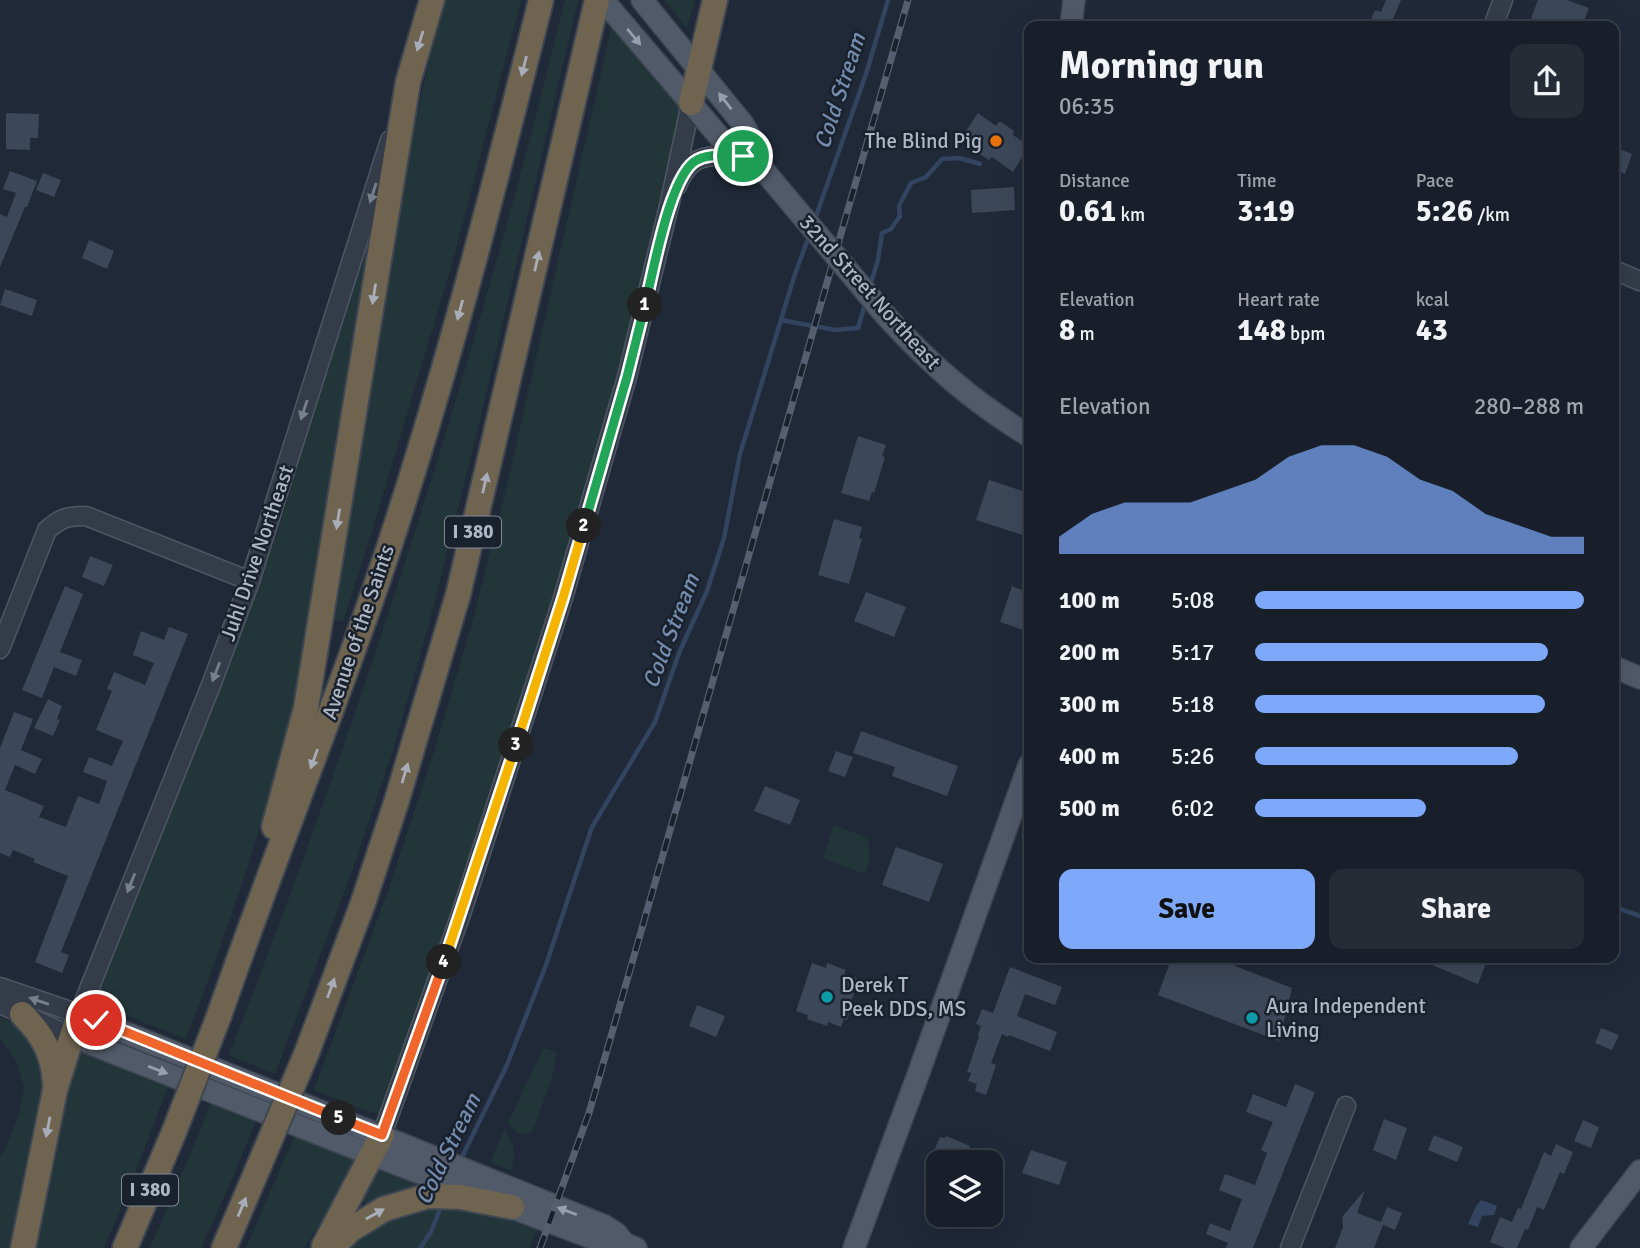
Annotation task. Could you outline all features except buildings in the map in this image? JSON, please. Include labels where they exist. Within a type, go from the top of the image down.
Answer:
[{"type":"highway","points":[[241,953],[306,708],[408,82],[432,0]]},
{"type":"highway","name":"Avenue of the Saints","points":[[125,1248],[219,1016],[377,582],[426,428],[477,247],[541,0]]},
{"type":"highway","name":"I 380","points":[[224,1248],[307,1052],[363,903],[396,803],[458,595],[597,0]]},
{"type":"highway","points":[[691,103],[715,0]]},
{"type":"highway","points":[[11,1009],[33,1025],[46,1045],[52,1059],[55,1090]]},
{"type":"highway","points":[[23,1248],[55,1090],[75,1025]]},
{"type":"highway","points":[[323,1248],[378,1145]]},
{"type":"highway","points":[[332,1248],[350,1230],[435,1178],[460,1197],[481,1191],[512,1206]]},
{"type":"main road","name":"32nd Street Northeast","points":[[603,0],[723,141],[743,156],[755,160],[887,317],[933,365],[980,404],[1024,433]]},
{"type":"main road","name":"32nd Street Northeast","points":[[642,0],[743,124],[751,138],[755,160]]},
{"type":"main road","points":[[1072,21],[1074,0]]},
{"type":"main road","points":[[1003,421],[1024,422]]},
{"type":"main road","points":[[1619,669],[1640,678]]},
{"type":"main road","points":[[854,1248],[1024,779]]},
{"type":"main road","points":[[75,1025],[378,1145],[435,1178],[605,1226],[631,1246]]},
{"type":"main road","points":[[1581,1248],[1640,1171]]},
{"type":"main road","points":[[512,1206],[600,1241],[631,1246]]},
{"type":"street","points":[[1495,21],[1503,0]]},
{"type":"street","name":"Juhl Drive Northeast","points":[[75,1025],[206,698],[250,580],[408,82]]},
{"type":"street","points":[[378,1145],[461,914],[563,598],[627,377],[691,103]]},
{"type":"street","points":[[670,202],[680,179],[696,160],[712,155],[755,160]]},
{"type":"street","points":[[1619,272],[1640,281]]},
{"type":"street","points":[[0,649],[47,530],[57,521],[69,516],[86,516],[250,580]]},
{"type":"street","points":[[0,987],[75,1025]]},
{"type":"street","points":[[11,1009],[75,1025]]},
{"type":"street","points":[[1290,1248],[1346,1106]]},
{"type":"green space","points":[[445,0],[521,0],[453,260],[343,622],[332,619],[387,278],[412,138]]},
{"type":"green space","points":[[565,0],[578,0],[480,420],[428,627],[394,747],[355,863],[275,1074],[229,1055],[300,869],[397,587],[457,397],[506,226]]},
{"type":"green space","points":[[664,0],[695,0],[687,28]]},
{"type":"green space","points":[[612,25],[684,112],[623,356],[559,577],[462,880],[380,1114],[314,1090],[387,894],[434,752],[471,627],[505,494]]},
{"type":"green space","points":[[373,206],[379,207],[293,714],[244,878],[186,1039],[95,1003],[251,608],[276,537],[337,338]]},
{"type":"green space","points":[[834,825],[868,838],[870,859],[865,874],[823,858]]},
{"type":"green space","points":[[0,1017],[17,1025],[41,1048],[45,1086],[9,1248],[0,1248],[0,1156],[6,1148],[19,1114],[24,1088],[16,1060],[0,1038]]},
{"type":"green space","points":[[544,1048],[557,1052],[551,1081],[533,1129],[527,1134],[517,1133],[508,1122]]},
{"type":"green space","points":[[77,1052],[168,1086],[104,1248],[31,1248],[67,1071]]},
{"type":"green space","points":[[211,1102],[256,1120],[239,1163],[201,1248],[150,1248],[194,1146]]},
{"type":"green space","points":[[504,1130],[514,1149],[511,1171],[491,1161]]},
{"type":"green space","points":[[295,1135],[356,1161],[348,1179],[304,1248],[246,1248]]},
{"type":"green space","points":[[378,1171],[424,1187],[372,1208],[360,1198]]},
{"type":"green space","points":[[446,1207],[516,1218],[539,1226],[529,1248],[350,1248],[373,1229],[394,1217]]},
{"type":"water","points":[[1481,1200],[1497,1206],[1494,1215],[1482,1216],[1478,1227],[1468,1224],[1476,1206]]},
{"type":"waterway","name":"Cold Stream","points":[[814,222],[866,74],[888,0]]},
{"type":"waterway","points":[[870,286],[882,233],[891,229],[900,216],[899,206],[911,183],[926,177],[942,159],[959,158],[980,164]]},
{"type":"waterway","name":"Cold Stream","points":[[460,1161],[507,1065],[546,965],[592,827],[655,722],[679,653],[707,591],[724,538],[740,454],[809,236]]},
{"type":"waterway","points":[[781,320],[835,330],[858,328],[866,301]]},
{"type":"waterway","points":[[1619,909],[1640,916]]},
{"type":"waterway","name":"Cold Stream","points":[[420,1248],[431,1232],[442,1204]]},
{"type":"railway","points":[[540,1248],[589,1113],[908,0]]},
{"type":"place","name":"The Blind Pig","points":[[996,141]]},
{"type":"place","name":"Derek T Peek DDS, MS","points":[[827,997]]},
{"type":"place","name":"Aura Independent Living","points":[[1252,1018]]},
{"type":"route","points":[[96,1020],[382,1135],[461,914],[563,598],[627,377],[670,202],[680,179],[696,160],[712,155],[755,160],[743,156]]}]
